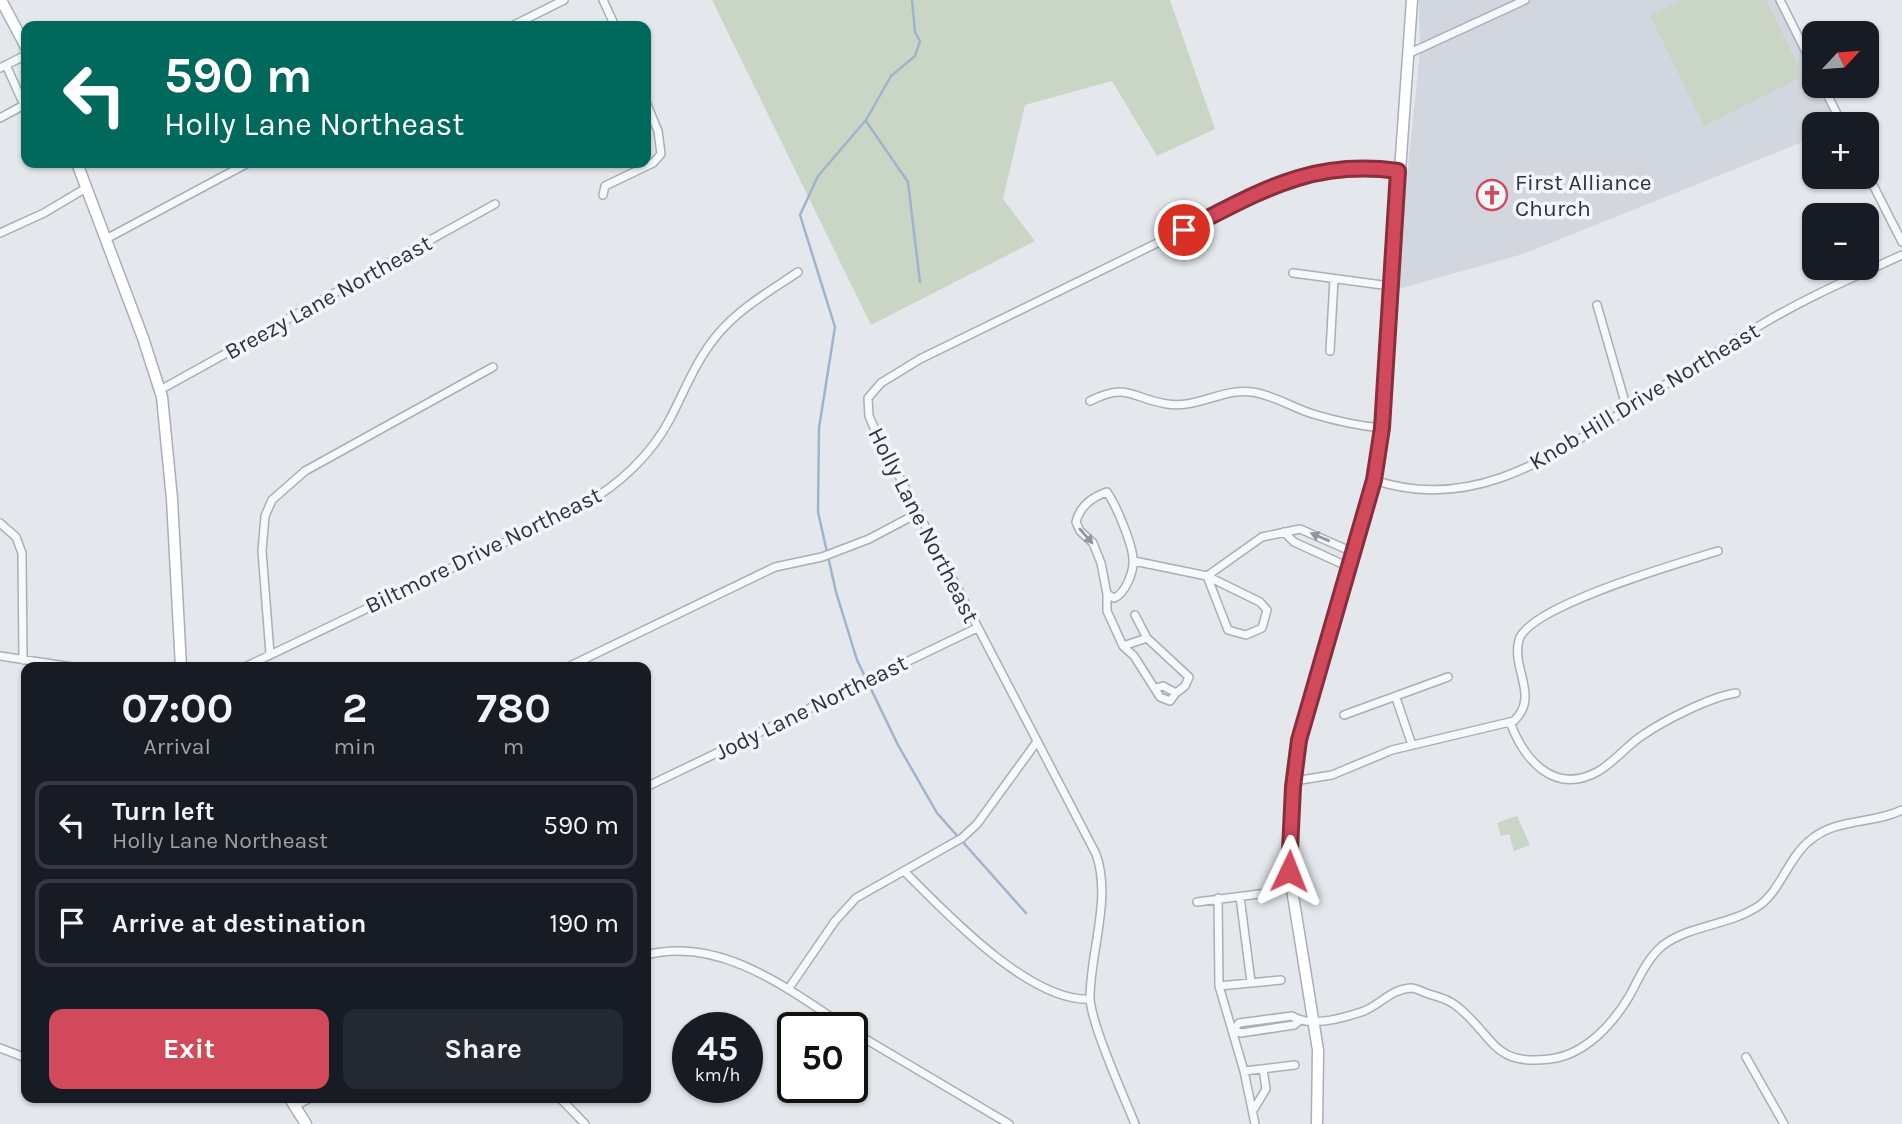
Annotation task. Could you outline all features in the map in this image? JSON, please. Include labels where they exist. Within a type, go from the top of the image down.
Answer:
[{"type":"main road","points":[[1,0],[21,38]]},
{"type":"main road","points":[[1317,1124],[1319,1071],[1314,1022],[1289,871],[1294,781],[1308,705],[1355,553],[1374,480],[1382,428],[1412,0]]},
{"type":"main road","points":[[79,168],[160,390],[168,447],[181,662]]},
{"type":"main road","points":[[292,1103],[306,1124]]},
{"type":"street","points":[[522,21],[564,0]]},
{"type":"street","points":[[603,0],[613,21]]},
{"type":"street","points":[[1410,53],[1525,0]]},
{"type":"street","points":[[1780,0],[1802,44]]},
{"type":"street","points":[[21,57],[3,66],[21,99]]},
{"type":"street","points":[[0,118],[21,107]]},
{"type":"street","points":[[651,114],[658,131],[661,154],[651,164]]},
{"type":"street","points":[[106,240],[239,168]]},
{"type":"street","points":[[603,195],[605,186],[643,168]]},
{"type":"street","name":"Holly Lane Northeast","points":[[1090,999],[1101,868],[869,416],[868,398],[881,383],[920,359],[1282,182],[1311,172],[1354,169],[1398,171]]},
{"type":"street","points":[[0,233],[44,213],[86,188]]},
{"type":"street","points":[[1875,189],[1902,242]]},
{"type":"street","name":"Breezy Lane Northeast","points":[[160,390],[495,204]]},
{"type":"street","name":"Knob Hill Drive Northeast","points":[[1374,480],[1396,487],[1473,486],[1550,459],[1762,324],[1902,255]]},
{"type":"street","name":"Biltmore Drive Northeast","points":[[255,662],[583,505],[612,486],[658,438],[696,365],[718,334],[753,302],[798,272]]},
{"type":"street","points":[[1293,274],[1390,286]]},
{"type":"street","points":[[1330,351],[1334,279]]},
{"type":"street","points":[[1597,305],[1627,409]]},
{"type":"street","points":[[270,654],[262,551],[265,516],[272,500],[305,471],[493,367]]},
{"type":"street","points":[[1090,401],[1108,391],[1120,390],[1167,404],[1201,401],[1238,392],[1254,392],[1312,414],[1382,428]]},
{"type":"street","points":[[1107,594],[1114,598],[1124,591],[1134,561],[1107,492],[1092,497],[1078,513],[1076,522],[1080,531],[1093,543],[1101,563],[1107,594],[1107,611],[1123,646],[1160,697],[1170,701],[1185,686],[1189,677],[1147,638],[1135,615]]},
{"type":"street","points":[[578,662],[775,567],[827,555],[869,539],[918,513]]},
{"type":"street","points":[[0,523],[16,537],[22,553],[23,660]]},
{"type":"street","points":[[1207,576],[1252,543],[1300,529],[1355,553]]},
{"type":"street","points":[[1284,533],[1294,542],[1350,568]]},
{"type":"street","points":[[1294,781],[1332,775],[1412,745],[1510,722],[1523,711],[1526,699],[1517,652],[1526,627],[1542,616],[1631,578],[1718,551]]},
{"type":"street","points":[[1134,561],[1207,576],[1260,602],[1267,610],[1262,628],[1246,635],[1228,630],[1207,576]]},
{"type":"street","name":"Jody Lane Northeast","points":[[651,785],[977,628]]},
{"type":"street","points":[[1123,646],[1147,638]]},
{"type":"street","points":[[0,656],[37,662]]},
{"type":"street","points":[[1344,715],[1448,677]]},
{"type":"street","points":[[1510,722],[1517,739],[1542,772],[1559,780],[1578,779],[1596,773],[1656,727],[1736,693]]},
{"type":"street","points":[[1396,698],[1412,745]]},
{"type":"street","points":[[789,988],[835,921],[856,898],[945,849],[977,824],[1036,743]]},
{"type":"street","points":[[1233,1031],[1238,1023],[1292,1016],[1299,1021],[1314,1022],[1365,1010],[1394,992],[1414,988],[1441,997],[1458,1007],[1489,1042],[1510,1057],[1518,1060],[1551,1059],[1571,1054],[1614,1020],[1646,966],[1661,947],[1679,936],[1722,923],[1759,905],[1772,893],[1807,842],[1822,832],[1844,822],[1902,810]]},
{"type":"street","points":[[904,872],[985,950],[1050,990],[1076,1000],[1090,999],[1135,1124]]},
{"type":"street","points":[[1197,902],[1267,892]]},
{"type":"street","points":[[1240,897],[1251,982]]},
{"type":"street","points":[[1218,898],[1219,986],[1254,1109],[1255,1124]]},
{"type":"street","points":[[651,954],[670,949],[707,952],[789,988],[824,1012]]},
{"type":"street","points":[[1219,986],[1281,979]]},
{"type":"street","points":[[1266,1019],[1268,1029]]},
{"type":"street","points":[[1233,1031],[1241,1033],[1268,1029],[1294,1025],[1299,1021]]},
{"type":"street","points":[[868,1040],[1009,1124]]},
{"type":"street","points":[[0,1048],[21,1056]]},
{"type":"street","points":[[1746,1058],[1784,1124]]},
{"type":"street","points":[[1244,1071],[1295,1065]]},
{"type":"street","points":[[1254,1109],[1266,1089],[1263,1069]]},
{"type":"street","points":[[565,1103],[584,1124]]},
{"type":"shaded area","points":[[1419,0],[1777,0],[1802,49],[1802,98],[1827,98],[1834,112],[1802,112],[1802,142],[1523,254],[1395,290],[1420,52]]},
{"type":"green space","points":[[712,0],[1170,0],[1215,129],[1157,156],[1112,81],[1025,105],[1003,199],[1035,241],[871,325]]},
{"type":"green space","points":[[1682,0],[1766,0],[1802,77],[1704,126],[1650,16]]},
{"type":"green space","points":[[1517,816],[1530,845],[1514,851],[1509,834],[1501,836],[1497,823]]},
{"type":"waterway","points":[[912,0],[915,32],[920,41],[915,56],[891,76],[866,120],[818,176],[800,215],[835,327],[819,428],[818,512],[836,592],[857,660],[898,745],[937,813],[1026,913]]},
{"type":"waterway","points":[[866,121],[908,182],[920,282]]},
{"type":"place","name":"First Alliance Church","points":[[1492,195]]},
{"type":"route","points":[[1184,230],[1282,182],[1311,172],[1354,169],[1398,171],[1382,428],[1374,480],[1366,517],[1299,740],[1293,787],[1289,871]]}]
